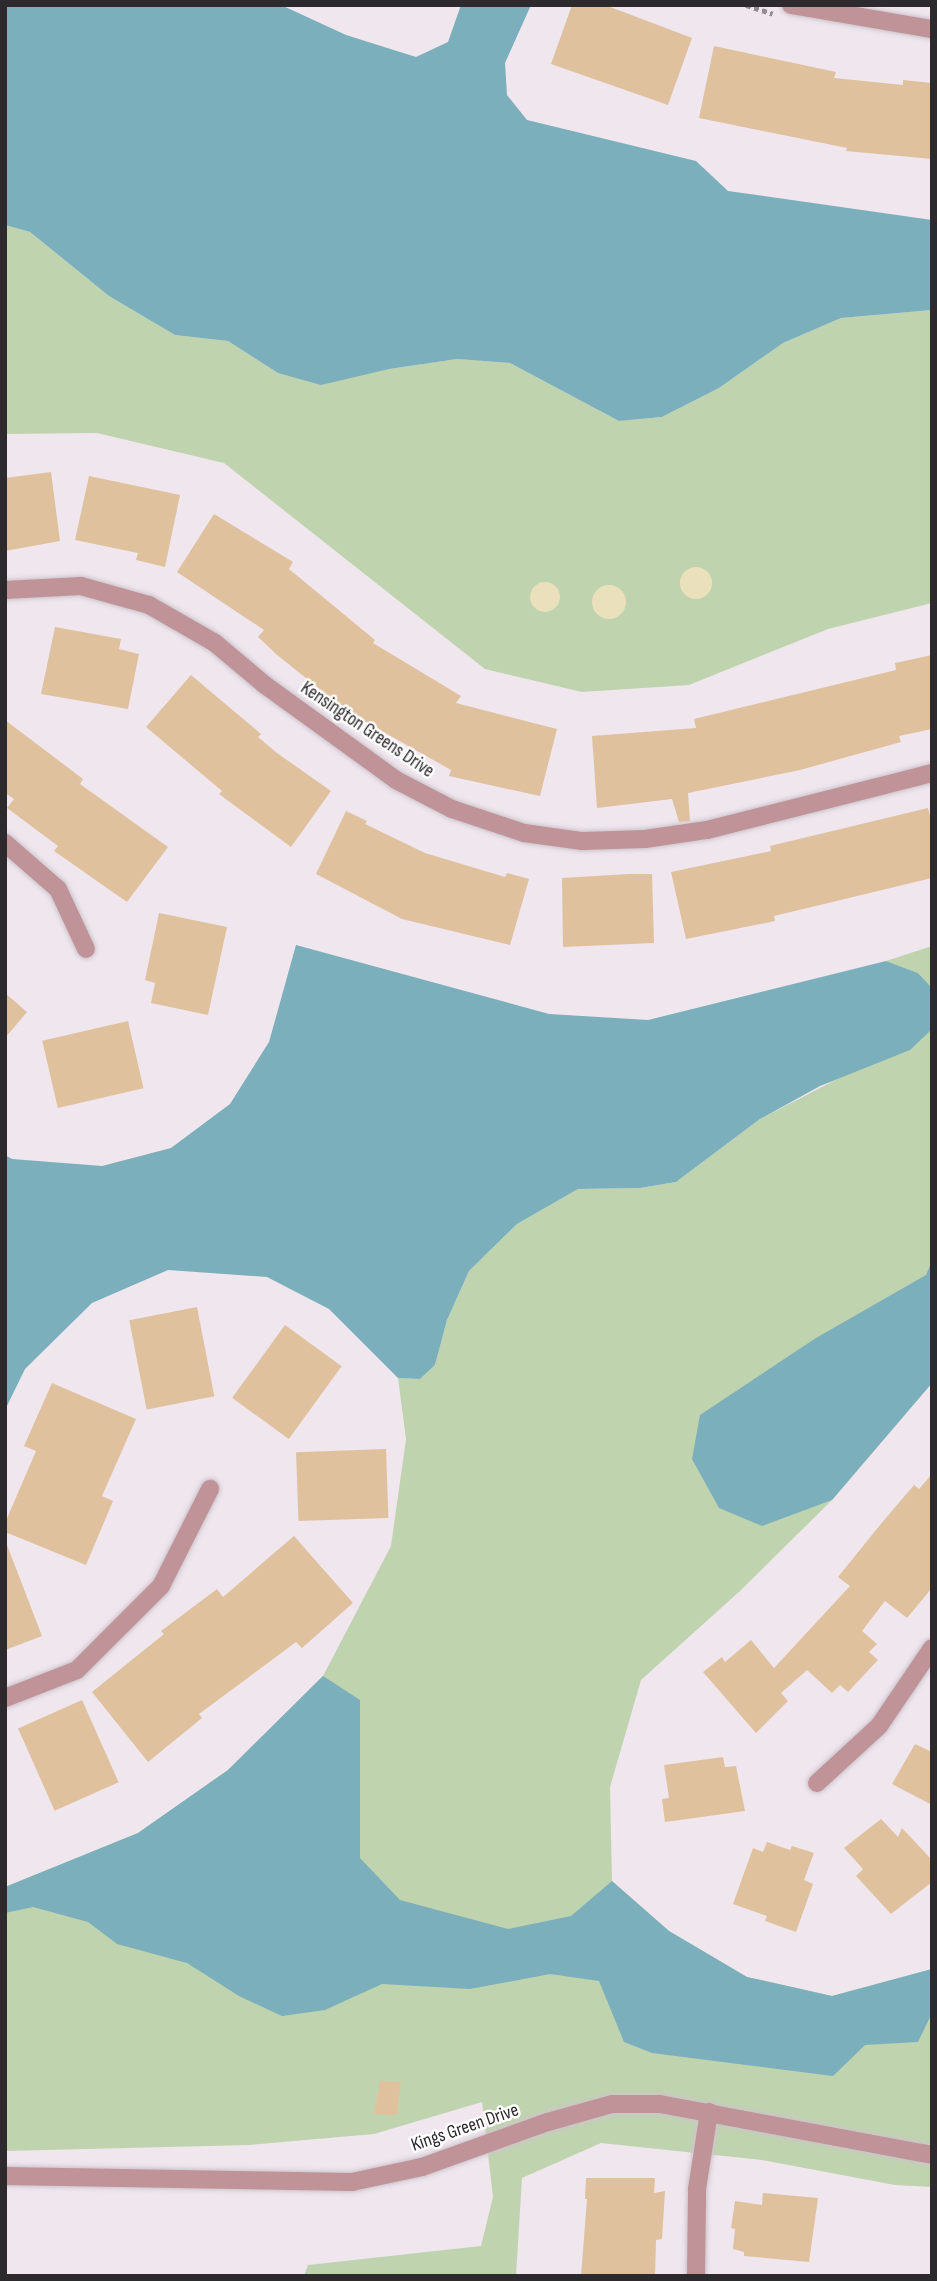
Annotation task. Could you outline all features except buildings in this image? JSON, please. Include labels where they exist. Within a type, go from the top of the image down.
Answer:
[{"type":"street","points":[[793,6],[932,29]]},
{"type":"street","name":"Kensington Greens Drive","points":[[5,590],[81,586],[149,604],[215,643],[265,685],[396,779],[452,809],[524,833],[582,841],[645,839],[708,830],[932,773]]},
{"type":"street","points":[[5,843],[58,889],[86,950]]},
{"type":"street","points":[[5,1698],[77,1670],[161,1586],[209,1489]]},
{"type":"street","points":[[817,1783],[879,1726],[932,1648]]},
{"type":"street","name":"Kings Green Drive","points":[[5,2176],[352,2182],[422,2166],[548,2122],[612,2105],[660,2104],[932,2155]]},
{"type":"street","points":[[695,2276],[697,2189],[709,2112]]},
{"type":"green space","points":[[5,225],[30,232],[109,296],[175,335],[228,341],[278,373],[389,369],[457,359],[510,363],[619,421],[662,417],[719,388],[783,343],[841,318],[932,310],[932,603],[828,629],[689,685],[582,692],[485,669],[224,463],[97,433],[5,434]]},
{"type":"green space","points":[[932,946],[932,988],[918,973],[886,961]]},
{"type":"green space","points":[[932,1024],[932,1383],[832,1500],[740,1591],[641,1680],[610,1787],[612,1881],[669,1931],[747,1977],[832,1996],[932,1969],[932,2187],[895,2185],[762,2160],[601,2143],[522,2178],[516,2276],[304,2276],[308,2265],[481,2246],[493,2197],[482,2102],[374,2134],[249,2145],[5,2151],[5,1887],[138,1833],[228,1770],[323,1676],[391,1546],[406,1439],[398,1378],[420,1379],[435,1365],[447,1320],[469,1271],[517,1224],[578,1189],[640,1188],[676,1182],[760,1119],[930,1031]]},
{"type":"sand","points":[[696,567],[707,572],[712,583],[707,594],[696,599],[685,594],[680,583],[685,572]]},
{"type":"sand","points":[[545,582],[551,583],[559,591],[559,603],[551,611],[545,612],[539,611],[531,603],[530,597],[531,591],[539,583]]},
{"type":"sand","points":[[609,585],[621,590],[626,602],[621,614],[609,619],[597,614],[592,602],[597,590]]},
{"type":"water","points":[[5,5],[281,5],[346,35],[416,57],[448,42],[461,5],[531,5],[505,63],[507,95],[527,120],[696,161],[728,191],[932,220],[932,310],[841,318],[783,343],[719,388],[662,417],[619,421],[510,363],[457,359],[389,369],[321,385],[278,373],[228,341],[175,335],[109,296],[30,232],[5,225]]},
{"type":"water","points":[[296,945],[549,1014],[648,1020],[886,961],[918,973],[932,988],[932,1024],[930,1031],[910,1050],[820,1086],[760,1119],[676,1182],[640,1188],[578,1189],[517,1224],[469,1271],[447,1320],[435,1365],[420,1379],[398,1378],[329,1309],[267,1277],[168,1270],[92,1303],[25,1369],[5,1410],[5,1155],[12,1159],[102,1166],[171,1148],[230,1104],[269,1042]]},
{"type":"water","points":[[932,1261],[932,1383],[832,1500],[762,1526],[719,1508],[692,1459],[700,1415],[816,1338],[926,1275]]},
{"type":"water","points":[[323,1676],[360,1700],[360,1858],[400,1900],[508,1929],[571,1916],[612,1881],[669,1931],[747,1977],[832,1996],[932,1969],[932,2013],[918,2042],[865,2045],[833,2076],[652,2053],[624,2042],[599,1981],[550,1974],[470,1989],[382,1984],[325,2010],[282,2016],[239,1996],[187,1963],[117,1944],[88,1922],[33,1907],[5,1913],[5,1887],[138,1833],[228,1770]]}]
